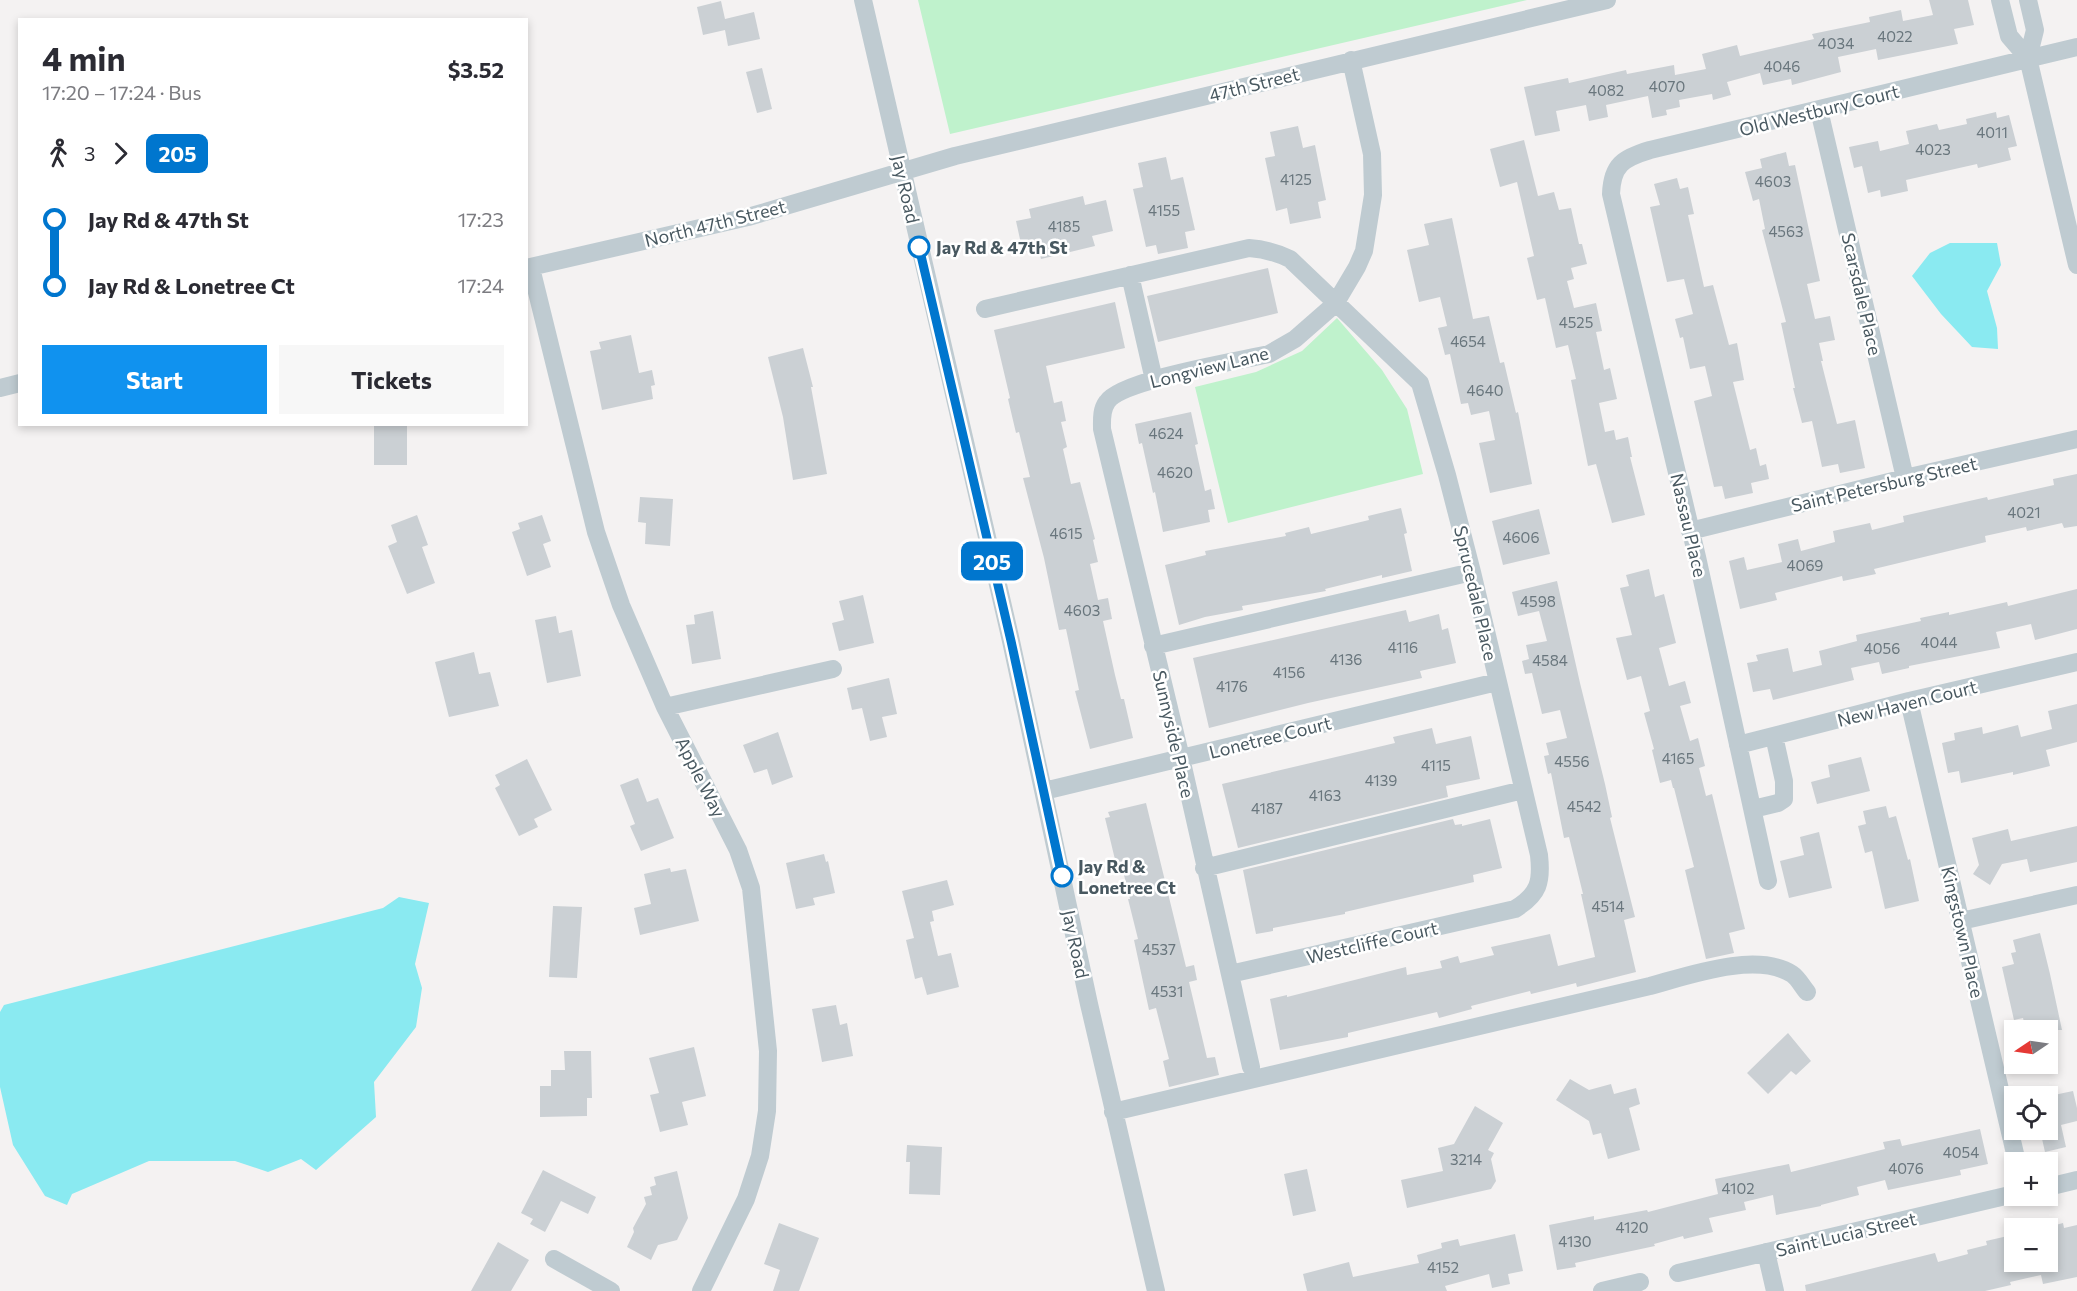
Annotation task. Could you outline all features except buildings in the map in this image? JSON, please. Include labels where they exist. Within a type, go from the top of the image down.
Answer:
[{"type":"street","name":"Jay Road","points":[[863,0],[1011,641],[1113,1112],[1156,1291]]},
{"type":"street","name":"47th Street","points":[[902,171],[955,156],[1606,0]]},
{"type":"street","points":[[2000,0],[2009,36],[2028,58],[2077,262]]},
{"type":"street","points":[[2028,0],[2035,30],[2028,58]]},
{"type":"street","name":"Old Westbury Court","points":[[1615,170],[1629,156],[1650,150],[2077,48]]},
{"type":"street","name":"Longview Lane","points":[[1106,402],[1114,394],[1154,380],[1269,354],[1295,339],[1335,304],[1364,251],[1373,195],[1372,154],[1351,60]]},
{"type":"street","name":"Scarsdale Place","points":[[1819,110],[1905,478]]},
{"type":"street","name":"Nassau Place","points":[[1615,170],[1611,194],[1690,531],[1768,881]]},
{"type":"street","name":"North 47th Street","points":[[529,268],[748,217],[902,171]]},
{"type":"street","name":"Sprucedale Place","points":[[985,309],[1249,249],[1263,249],[1290,259],[1420,384],[1472,572],[1541,872],[1534,893],[1527,902],[1515,909]]},
{"type":"street","name":"Apple Way","points":[[529,268],[596,532],[621,605],[665,707],[738,850],[751,888],[768,1051],[767,1111],[760,1156],[746,1199],[701,1291]]},
{"type":"street","points":[[1130,275],[1154,380]]},
{"type":"street","points":[[0,388],[18,384]]},
{"type":"street","name":"Sunnyside Place","points":[[1106,402],[1102,415],[1102,429],[1251,1067]]},
{"type":"street","name":"Saint Petersburg Street","points":[[1690,531],[1905,478],[2077,439]]},
{"type":"street","points":[[1153,646],[1472,572]]},
{"type":"street","name":"New Haven Court","points":[[1738,745],[1909,701],[2077,662]]},
{"type":"street","points":[[665,707],[833,669]]},
{"type":"street","name":"Lonetree Court","points":[[1044,791],[1497,682]]},
{"type":"street","name":"Kingstown Place","points":[[1909,701],[2015,1152]]},
{"type":"street","points":[[1753,809],[1778,803],[1784,799],[1784,781],[1774,736]]},
{"type":"street","points":[[1204,868],[1523,790]]},
{"type":"street","points":[[1960,921],[2077,895]]},
{"type":"street","name":"Westcliffe Court","points":[[1230,974],[1515,909]]},
{"type":"street","points":[[1113,1112],[1720,968],[1739,965],[1772,967],[1794,975],[1807,992]]},
{"type":"street","points":[[2058,1185],[2077,1180]]},
{"type":"street","name":"Saint Lucia Street","points":[[1678,1273],[2004,1196]]},
{"type":"street","points":[[1766,1252],[1775,1291]]},
{"type":"street","points":[[554,1259],[611,1291]]},
{"type":"street","points":[[1602,1291],[1640,1282]]},
{"type":"green space","points":[[918,0],[1527,0],[950,134]]},
{"type":"green space","points":[[1337,318],[1382,370],[1407,409],[1423,474],[1228,523],[1195,387],[1256,372],[1302,351]]},
{"type":"water","points":[[1950,243],[1997,243],[2001,265],[1987,291],[1997,328],[1998,349],[1972,347],[1941,314],[1912,276],[1930,253]]},
{"type":"water","points":[[399,897],[429,903],[415,964],[422,988],[416,1027],[374,1082],[376,1117],[316,1170],[301,1159],[268,1172],[235,1161],[149,1161],[72,1194],[67,1205],[45,1196],[13,1145],[0,1087],[0,1012],[4,1005],[383,908]]},
{"type":"bus line","name":"205","points":[[919,247],[1011,641],[1062,876]]},
{"type":"place","name":"Jay Rd & 47th St","points":[[919,247]]},
{"type":"place","name":"Jay Rd & Lonetree Ct","points":[[1062,876]]}]
